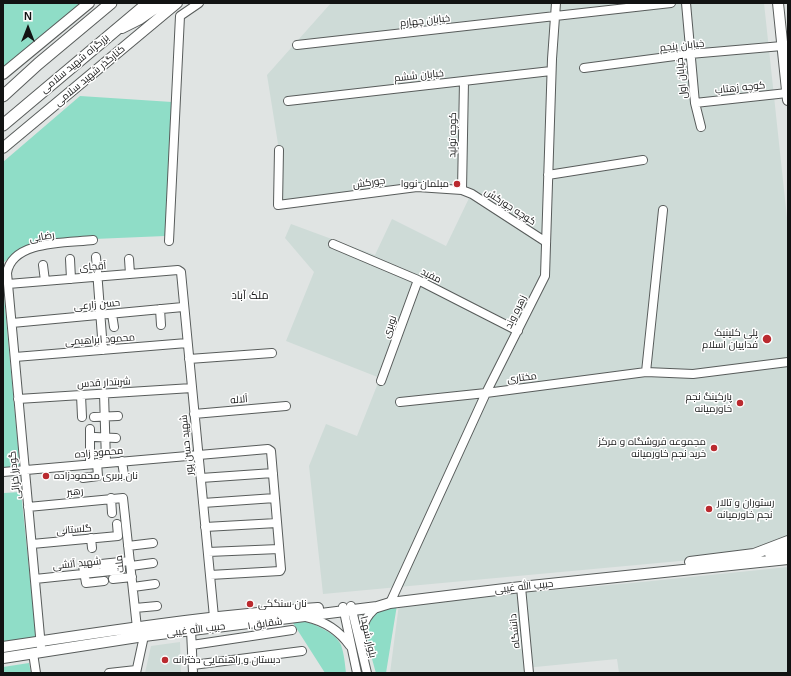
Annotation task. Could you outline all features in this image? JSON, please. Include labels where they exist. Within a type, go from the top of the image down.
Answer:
[{"type":"highway","points":[[3,96],[38,64],[111,3]]},
{"type":"highway","name":"بزرگراه شهید سلامی","points":[[3,125],[148,3]]},
{"type":"main road","points":[[3,74],[89,3]]},
{"type":"main road","points":[[113,32],[140,19],[163,3]]},
{"type":"main road","name":"کنارگذر شهید سلامی","points":[[3,148],[177,3]]},
{"type":"main road","points":[[778,3],[788,96]]},
{"type":"main road","points":[[754,554],[788,534]]},
{"type":"main road","name":"حبیب الله غیبی","points":[[634,575],[656,567],[754,554],[788,541]]},
{"type":"main road","points":[[754,554],[771,554],[788,551]]},
{"type":"main road","name":"حبیب الله غیبی","points":[[3,658],[137,628],[214,617],[303,616],[348,609],[378,602],[390,603],[521,587],[788,559]]},
{"type":"main road","name":"حبیب الله غیبی","points":[[3,647],[39,649],[191,630],[258,617],[377,608],[390,603]]},
{"type":"street","points":[[169,241],[180,16],[199,3]]},
{"type":"street","name":"زهره وند","points":[[390,603],[486,393],[545,276],[552,71],[556,3]]},
{"type":"street","name":"خیابان چهارم","points":[[297,45],[671,3]]},
{"type":"street","name":"خیابان اول","points":[[686,3],[695,103],[700,127]]},
{"type":"street","name":"خیابان پنجم","points":[[584,68],[690,54],[782,46]]},
{"type":"street","name":"خیابان ششم","points":[[288,101],[552,71]]},
{"type":"street","name":"کوچه تولید","points":[[462,190],[464,81]]},
{"type":"street","name":"کوچه زهتاب","points":[[695,103],[788,96]]},
{"type":"street","name":"جورکش","points":[[279,150],[278,205],[417,187],[462,190]]},
{"type":"street","points":[[548,175],[643,160]]},
{"type":"street","name":"کوچه جورکش","points":[[462,190],[472,194],[546,242]]},
{"type":"street","points":[[646,372],[663,210]]},
{"type":"street","name":"رضایی","points":[[5,273],[12,260],[24,250],[93,240]]},
{"type":"street","name":"مفید","points":[[333,244],[418,280],[518,331]]},
{"type":"street","points":[[96,257],[103,350]]},
{"type":"street","points":[[70,259],[71,279]]},
{"type":"street","points":[[129,259],[130,274]]},
{"type":"street","points":[[43,265],[45,281]]},
{"type":"street","name":"آقچای","points":[[8,284],[180,271]]},
{"type":"street","name":"شهید حسن پور","points":[[180,271],[214,617]]},
{"type":"street","name":"گودرز خزائی","points":[[5,273],[8,284],[12,323],[35,578],[39,649],[36,673]]},
{"type":"street","name":"نوبری","points":[[381,381],[418,280]]},
{"type":"street","name":"حسن زارعی","points":[[12,323],[183,307]]},
{"type":"street","points":[[160,309],[161,325]]},
{"type":"street","points":[[112,314],[114,327]]},
{"type":"street","name":"محمود ابراهیمی","points":[[15,356],[187,343]]},
{"type":"street","points":[[189,360],[272,353]]},
{"type":"street","name":"مختاری","points":[[400,402],[486,393],[646,372],[693,374],[788,362]]},
{"type":"street","name":"مختاری","points":[[763,366],[788,368]]},
{"type":"street","name":"شربتدار قدس","points":[[18,398],[192,388]]},
{"type":"street","points":[[81,394],[82,417]]},
{"type":"street","points":[[104,394],[106,462]]},
{"type":"street","name":"آلاله","points":[[194,414],[286,406]]},
{"type":"street","points":[[94,417],[118,416]]},
{"type":"street","points":[[83,478],[98,476],[93,463],[90,429]]},
{"type":"street","points":[[95,437],[116,438]]},
{"type":"street","name":"محمود زاده","points":[[3,472],[93,463],[270,450],[273,473]]},
{"type":"street","points":[[122,461],[124,475]]},
{"type":"street","points":[[201,478],[273,473],[280,570],[210,575]]},
{"type":"street","points":[[111,498],[112,513]]},
{"type":"street","name":"رهبر","points":[[28,507],[123,498]]},
{"type":"street","name":"ملت","points":[[123,498],[137,628]]},
{"type":"street","points":[[203,503],[275,498]]},
{"type":"street","points":[[205,527],[277,523]]},
{"type":"street","name":"گلستانی","points":[[32,544],[118,536],[117,524]]},
{"type":"street","points":[[68,532],[69,540]]},
{"type":"street","points":[[91,538],[92,548]]},
{"type":"street","points":[[128,546],[153,543]]},
{"type":"street","points":[[208,552],[279,550]]},
{"type":"street","points":[[104,581],[86,583],[83,566],[99,564],[153,563]]},
{"type":"street","name":"شهید آتشی","points":[[35,578],[121,570]]},
{"type":"street","points":[[113,579],[132,577]]},
{"type":"street","points":[[133,587],[155,584]]},
{"type":"street","name":"دانشگاه","points":[[521,587],[529,673]]},
{"type":"street","points":[[135,608],[157,606]]},
{"type":"street","points":[[361,653],[363,626],[366,618],[377,608]]},
{"type":"street","name":"بلوار شهدا","points":[[348,609],[352,650],[357,673]]},
{"type":"street","name":"بلوار شهدا","points":[[348,609],[367,673]]},
{"type":"street","points":[[303,616],[328,625],[345,639],[352,650]]},
{"type":"street","points":[[191,630],[193,669],[302,651]]},
{"type":"street","name":"شقایق ۱","points":[[192,645],[292,630]]},
{"type":"street","points":[[109,673],[136,672],[144,636]]},
{"type":"shaded area","points":[[331,3],[764,3],[788,227],[788,551],[323,594],[309,466],[326,424],[357,436],[380,378],[286,341],[314,272],[285,238],[291,224],[375,255],[392,219],[446,246],[471,194],[417,187],[278,205],[279,150],[267,75]]},
{"type":"shaded area","points":[[788,567],[788,673],[619,673],[617,659],[525,668],[523,673],[390,673],[399,604]]},
{"type":"shaded area","name":"دبستان و راهنمایی دخترانه","points":[[180,642],[181,673],[145,673],[151,646]]},
{"type":"green space","points":[[3,3],[81,3],[3,68]]},
{"type":"green space","points":[[80,96],[172,102],[165,236],[94,239],[17,251],[3,263],[3,162]]},
{"type":"green space","points":[[3,286],[20,468],[3,470]]},
{"type":"green space","points":[[3,487],[4,493],[21,492],[36,635],[35,638],[3,643]]},
{"type":"green space","points":[[397,605],[386,673],[376,673],[368,638],[369,621],[373,614],[379,609]]},
{"type":"green space","points":[[303,621],[325,630],[335,637],[341,645],[343,651],[346,673],[325,673],[293,623]]},
{"type":"green space","points":[[29,663],[31,673],[3,673],[3,667]]},
{"type":"place","name":"مبلمان نووا","points":[[457,184]]},
{"type":"place","name":"پلی کلینیک فداییان اسلام","points":[[767,339]]},
{"type":"place","name":"پارکینگ نجم خاورمیانه","points":[[740,403]]},
{"type":"place","name":"مجموعه فروشگاه و مرکز خرید نجم خاورمیانه","points":[[714,448]]},
{"type":"place","name":"نان بربری محمودزاده","points":[[46,476]]},
{"type":"place","name":"رستوران و تالار نجم خاورمیانه","points":[[709,509]]},
{"type":"place","name":"نان سنگکی","points":[[250,604]]},
{"type":"place","name":"دبستان و راهنمایی دخترانه","points":[[165,660]]},
{"type":"district","name":"ملک آباد","points":[[250,296]]}]
